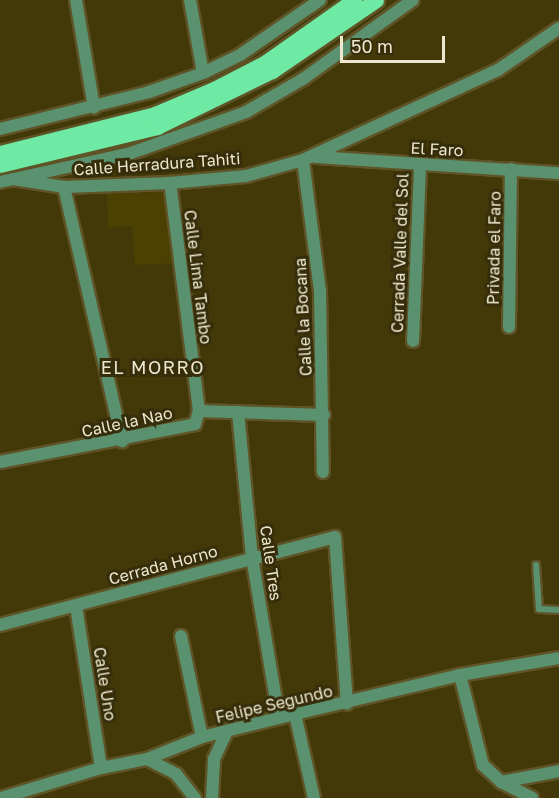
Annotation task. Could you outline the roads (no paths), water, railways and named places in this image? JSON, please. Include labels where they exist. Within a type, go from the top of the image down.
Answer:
[{"type":"main road","points":[[0,153],[155,114],[214,89],[266,62],[354,0]]},
{"type":"main road","points":[[0,165],[114,140],[176,118],[272,72],[376,0]]},
{"type":"street","points":[[76,0],[94,107]]},
{"type":"street","points":[[190,0],[203,73]]},
{"type":"street","points":[[6,181],[131,153],[184,137],[246,112],[303,79],[413,0]]},
{"type":"street","points":[[0,129],[94,107],[203,73],[240,55],[313,2]]},
{"type":"street","name":"Calle Herradura Tahiti","points":[[6,181],[64,187],[170,183],[246,176],[308,159],[498,70],[559,28]]},
{"type":"street","name":"El Faro","points":[[308,159],[559,172]]},
{"type":"street","name":"Calle la Bocana","points":[[308,159],[320,291],[324,415],[323,472]]},
{"type":"street","name":"Cerrada Valle del Sol","points":[[413,341],[420,165]]},
{"type":"street","name":"Privada el Faro","points":[[509,327],[512,169]]},
{"type":"street","name":"Calle Lima Tambo","points":[[170,183],[199,411]]},
{"type":"street","points":[[64,187],[122,441]]},
{"type":"street","points":[[199,411],[324,415]]},
{"type":"street","name":"Calle la Nao","points":[[0,462],[122,441],[195,424],[199,411]]},
{"type":"street","name":"Calle Tres","points":[[238,412],[252,557],[279,718]]},
{"type":"street","name":"Cerrada Horno","points":[[0,625],[335,537],[347,704]]},
{"type":"street","name":"Calle Uno","points":[[75,606],[101,768]]},
{"type":"street","points":[[181,636],[202,737]]},
{"type":"street","name":"Felipe Segundo","points":[[0,797],[101,768],[147,759],[202,737],[460,675],[559,658]]},
{"type":"street","points":[[460,675],[483,765],[501,782],[532,798]]},
{"type":"street","points":[[295,714],[314,798]]},
{"type":"street","points":[[212,798],[214,759],[227,731]]},
{"type":"street","points":[[147,759],[176,774],[195,798]]},
{"type":"street","points":[[501,782],[559,771]]},
{"type":"lane","points":[[536,565],[539,609],[559,610]]},
{"type":"district","name":"EL MORRO","points":[[153,367]]}]
